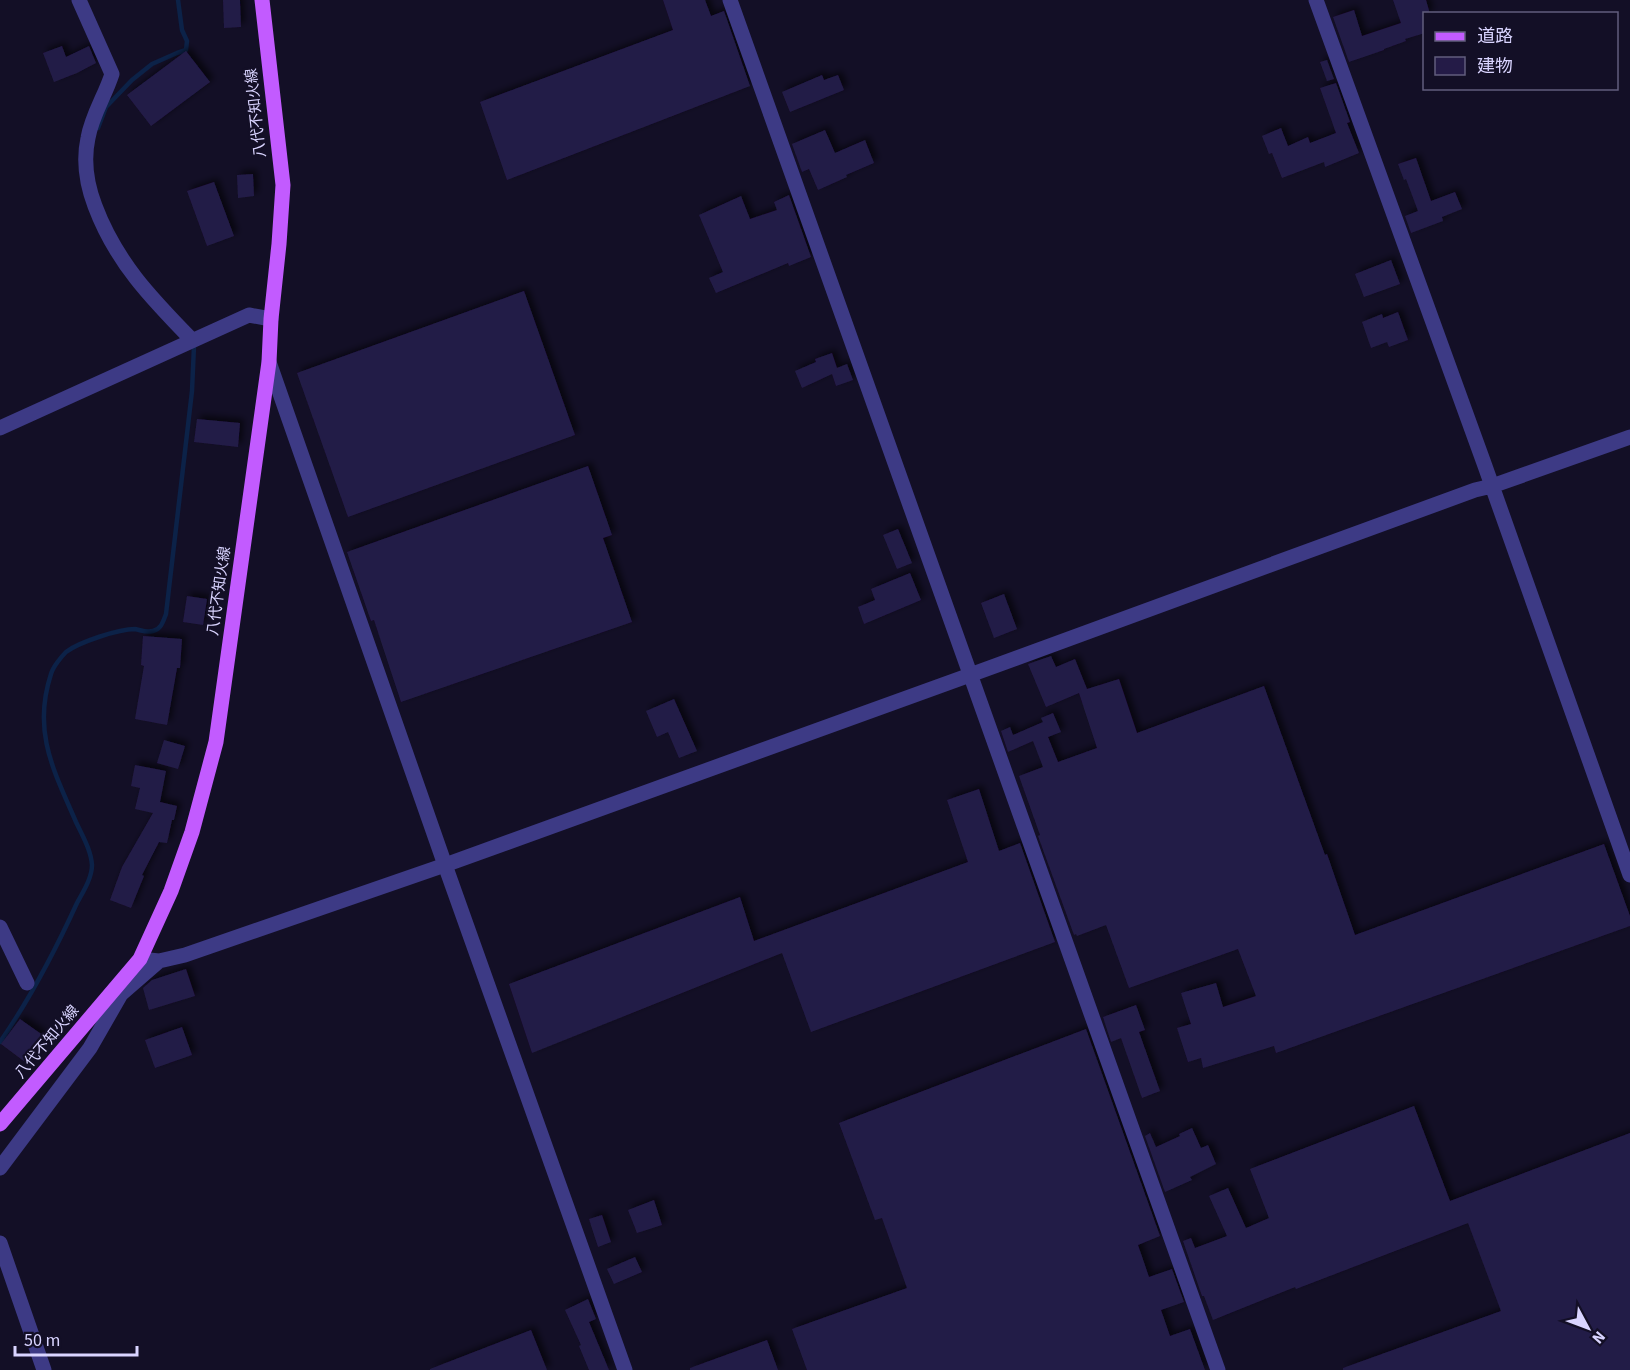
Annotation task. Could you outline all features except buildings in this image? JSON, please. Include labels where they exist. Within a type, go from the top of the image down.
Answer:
[{"type":"main road","name":"八代不知火線","points":[[0,1124],[140,959],[171,891],[192,832],[216,742],[269,362],[283,185],[262,0]]},
{"type":"street","points":[[79,0],[112,74],[106,92],[96,109],[87,139],[85,160],[89,189],[104,230],[119,256],[159,306],[192,340]]},
{"type":"street","points":[[730,0],[1218,1370]]},
{"type":"street","points":[[1316,0],[1630,875]]},
{"type":"street","points":[[0,428],[249,315],[271,319]]},
{"type":"street","points":[[269,362],[625,1370]]},
{"type":"street","points":[[140,959],[159,961],[185,955],[445,865],[1464,494],[1630,437]]},
{"type":"street","points":[[0,927],[27,983]]},
{"type":"street","points":[[0,1168],[90,1048],[122,994],[159,961]]},
{"type":"street","points":[[0,1243],[44,1370]]},
{"type":"waterway","points":[[98,128],[106,107],[132,80],[152,64],[186,50],[187,41],[182,30],[178,0]]},
{"type":"waterway","points":[[0,1042],[42,974],[87,885],[92,870],[88,848],[60,786],[48,751],[44,714],[51,674],[66,652],[80,644],[128,630],[153,631],[160,627],[164,620],[192,391],[194,346]]}]
